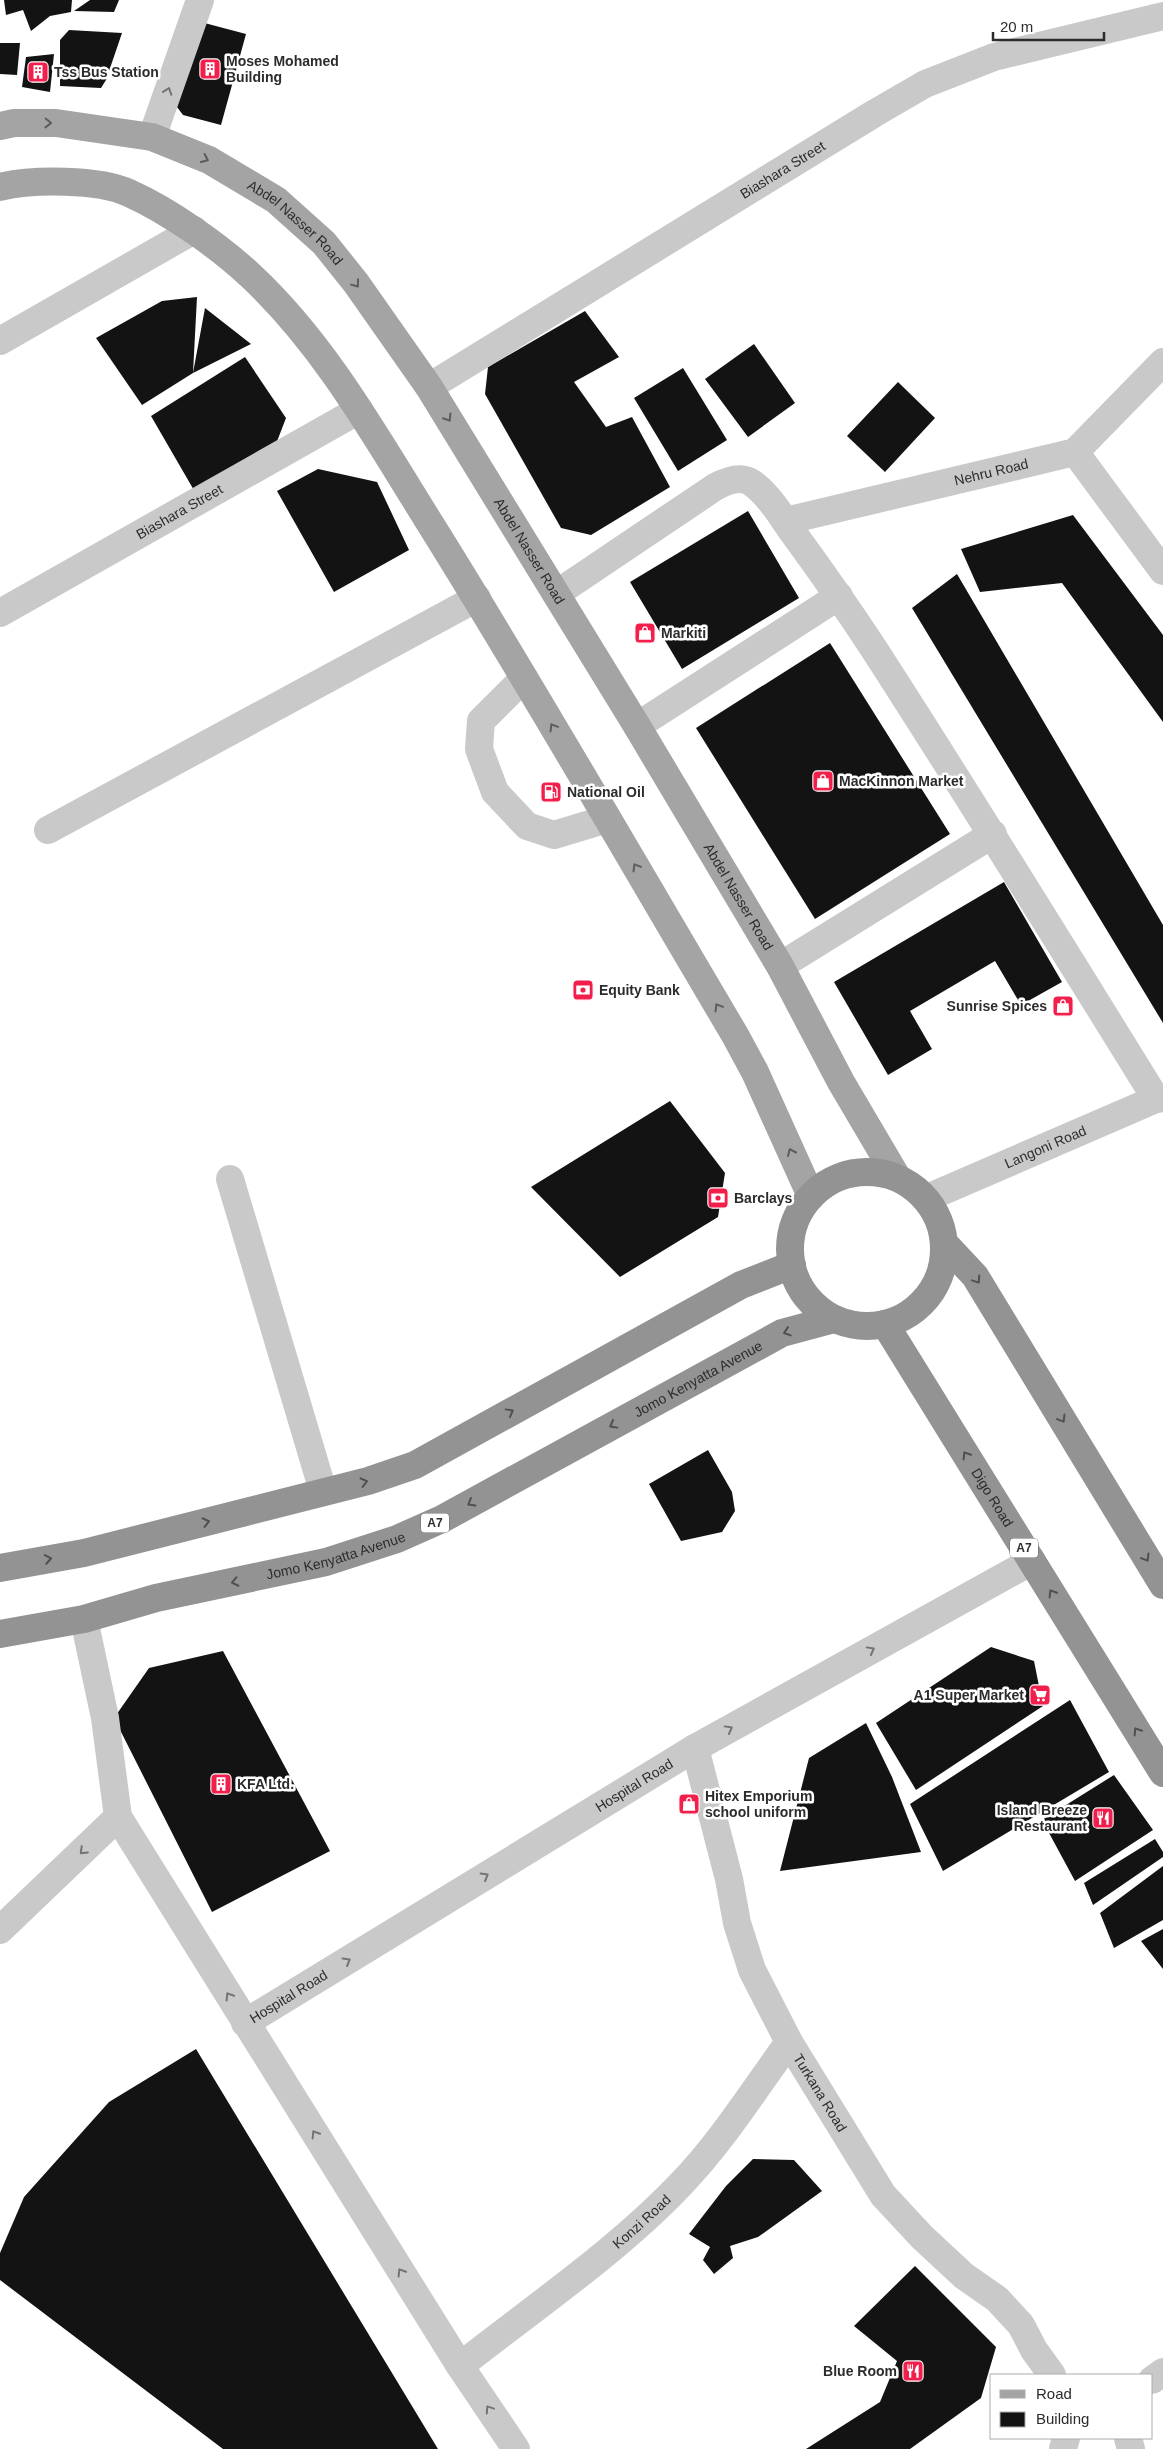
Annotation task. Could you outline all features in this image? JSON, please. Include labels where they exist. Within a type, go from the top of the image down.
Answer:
[{"type":"highway","points":[[867,1171],[897,1177],[927,1198],[940,1220],[945,1244],[941,1270],[929,1294],[910,1313],[885,1324],[860,1326],[834,1319],[815,1306],[800,1287],[792,1265],[790,1241],[797,1217],[811,1196],[836,1178],[867,1171]]},
{"type":"highway","points":[[945,1244],[975,1276],[1163,1585]]},
{"type":"highway","points":[[0,1568],[84,1553],[368,1481],[415,1465],[741,1285],[792,1265]]},
{"type":"highway","name":"Jomo Kenyatta Avenue","points":[[0,1634],[84,1619],[156,1598],[326,1562],[396,1538],[442,1520],[782,1333],[834,1319]]},
{"type":"highway","name":"Digo Road","points":[[885,1324],[1163,1773]]},
{"type":"main road","name":"Abdel Nasser Road","points":[[0,126],[14,123],[56,123],[152,138],[209,160],[276,200],[324,243],[350,276],[429,387],[637,726],[780,966],[840,1082],[897,1177]]},
{"type":"main road","points":[[0,187],[14,184],[74,182],[127,191],[194,230],[249,274],[277,302],[308,339],[359,410],[477,598],[608,819],[755,1072],[811,1196]]},
{"type":"street","points":[[152,138],[200,0]]},
{"type":"street","name":"Biashara Street","points":[[429,387],[704,216],[926,84],[994,57],[1163,16]]},
{"type":"street","points":[[0,341],[194,230]]},
{"type":"street","points":[[1163,362],[1075,452],[1163,572]]},
{"type":"street","name":"Biashara Street","points":[[0,613],[359,410]]},
{"type":"street","name":"Nehru Road","points":[[785,522],[1075,452]]},
{"type":"street","points":[[556,594],[727,481],[739,479],[751,482],[763,493],[840,596],[1159,1098]]},
{"type":"street","points":[[637,726],[840,596]]},
{"type":"street","points":[[48,830],[477,598]]},
{"type":"street","points":[[524,678],[481,721],[479,749],[495,792],[527,826],[554,835],[608,819]]},
{"type":"street","points":[[780,966],[993,834]]},
{"type":"street","name":"Langoni Road","points":[[927,1198],[1159,1098]]},
{"type":"street","points":[[230,1179],[323,1491]]},
{"type":"street","name":"Hospital Road","points":[[245,2023],[695,1748],[1032,1561]]},
{"type":"street","points":[[84,1619],[105,1718],[118,1817],[460,2366],[516,2449]]},
{"type":"street","name":"Turkana Road","points":[[695,1748],[729,1879],[737,1923],[752,1970],[789,2042],[883,2195],[922,2237],[964,2276],[996,2299],[1021,2325],[1034,2350],[1051,2374]]},
{"type":"street","points":[[0,1930],[118,1817]]},
{"type":"street","name":"Konzi Road","points":[[460,2366],[633,2230],[680,2186],[720,2136],[789,2042]]},
{"type":"building","points":[[4,0],[72,0],[71,12],[50,16],[31,31],[23,10],[6,15]]},
{"type":"building","points":[[90,0],[119,0],[114,12],[74,11]]},
{"type":"building","name":"Moses Mohamed Building","points":[[197,21],[246,34],[221,125],[183,115],[174,103]]},
{"type":"building","points":[[69,30],[122,33],[106,80],[101,88],[60,86],[60,40]]},
{"type":"building","points":[[0,43],[20,43],[17,75],[0,74]]},
{"type":"building","name":"Tss Bus Station","points":[[54,54],[50,92],[22,87],[26,57]]},
{"type":"building","points":[[197,297],[193,373],[142,405],[96,338],[162,301]]},
{"type":"building","points":[[205,308],[251,344],[193,373]]},
{"type":"building","points":[[585,311],[619,357],[574,382],[606,427],[632,417],[670,487],[591,535],[561,528],[485,394],[488,367]]},
{"type":"building","points":[[754,344],[795,403],[748,437],[705,379]]},
{"type":"building","points":[[245,357],[286,418],[276,444],[195,492],[151,416]]},
{"type":"building","points":[[683,368],[727,440],[678,471],[634,398]]},
{"type":"building","points":[[898,382],[935,418],[885,472],[847,436]]},
{"type":"building","points":[[318,469],[377,482],[409,550],[334,592],[277,491]]},
{"type":"building","points":[[748,511],[799,598],[682,669],[630,582]]},
{"type":"building","points":[[1073,515],[1163,635],[1163,722],[1062,583],[980,592],[961,549]]},
{"type":"building","points":[[957,574],[1163,925],[1163,1023],[912,608]]},
{"type":"building","name":"MacKinnon Market","points":[[830,643],[950,834],[815,919],[696,728]]},
{"type":"building","points":[[1004,882],[1062,982],[1021,1005],[995,961],[910,1011],[932,1049],[888,1075],[834,982]]},
{"type":"building","points":[[670,1101],[725,1173],[718,1217],[620,1277],[531,1187]]},
{"type":"building","points":[[708,1450],[732,1492],[735,1511],[722,1532],[681,1541],[649,1484]]},
{"type":"building","points":[[991,1647],[1034,1661],[1043,1706],[916,1790],[876,1723]]},
{"type":"building","name":"KFA Ltd.","points":[[223,1651],[330,1851],[212,1912],[114,1718],[149,1668]]},
{"type":"building","points":[[1070,1700],[1109,1772],[943,1871],[910,1804]]},
{"type":"building","points":[[866,1723],[892,1777],[921,1852],[780,1871],[809,1758]]},
{"type":"building","points":[[1114,1775],[1153,1830],[1075,1881],[1042,1820]]},
{"type":"building","points":[[1155,1839],[1163,1852],[1163,1857],[1093,1905],[1084,1883]]},
{"type":"building","points":[[1163,1866],[1163,1920],[1114,1948],[1100,1913]]},
{"type":"building","points":[[1163,1929],[1163,1969],[1141,1941]]},
{"type":"building","points":[[196,2049],[438,2449],[223,2449],[0,2280],[0,2253],[24,2197],[109,2102]]},
{"type":"building","points":[[753,2159],[794,2160],[822,2191],[758,2237],[730,2246],[733,2258],[714,2274],[703,2260],[710,2247],[689,2234],[726,2186]]},
{"type":"building","points":[[915,2266],[996,2347],[981,2398],[910,2449],[806,2449],[880,2402],[897,2361],[854,2326]]},
{"type":"place","name":"Moses Mohamed Building","points":[[210,69]]},
{"type":"place","name":"Tss Bus Station","points":[[38,72]]},
{"type":"place","name":"Markiti","points":[[645,633]]},
{"type":"place","name":"MacKinnon Market","points":[[823,781]]},
{"type":"place","name":"National Oil","points":[[551,792]]},
{"type":"place","name":"Equity Bank","points":[[583,990]]},
{"type":"place","name":"Sunrise Spices","points":[[1063,1006]]},
{"type":"place","name":"Barclays","points":[[718,1198]]},
{"type":"place","name":"A1 Super Market","points":[[1040,1695]]},
{"type":"place","name":"KFA Ltd.","points":[[221,1784]]},
{"type":"place","name":"Hitex Emporium school uniform","points":[[689,1804]]},
{"type":"place","name":"Island Breeze Restaurant","points":[[1103,1818]]},
{"type":"place","name":"Blue Room","points":[[913,2371]]}]
